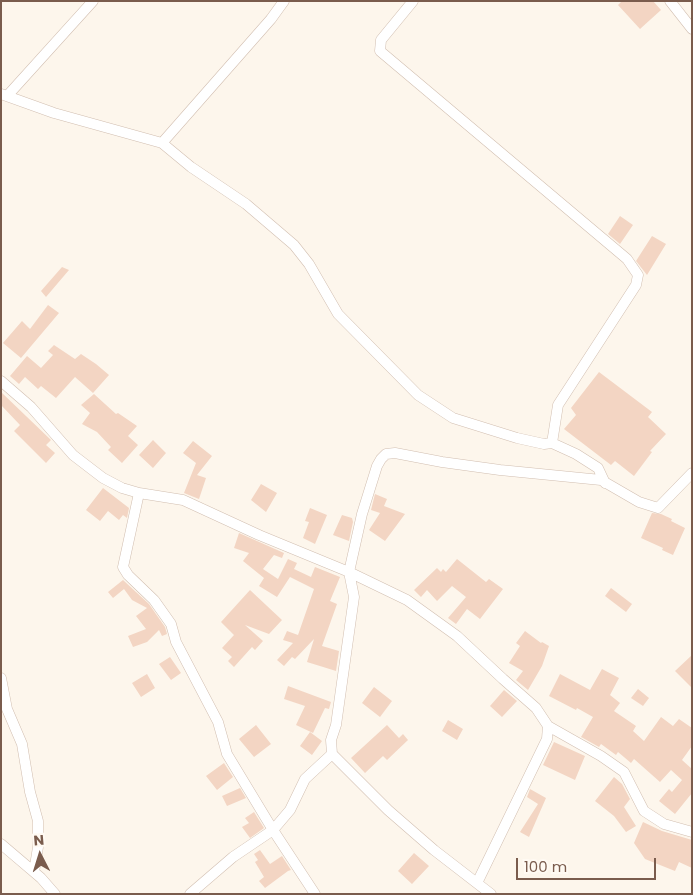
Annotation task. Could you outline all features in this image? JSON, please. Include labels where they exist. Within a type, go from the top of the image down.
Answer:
[{"type":"street","points":[[94,1],[4,95],[54,113],[162,143],[191,166],[246,204],[294,245],[309,264],[338,314],[418,395],[453,418],[517,438],[544,444],[552,443],[576,454],[598,468],[605,483]]},
{"type":"street","points":[[162,143],[271,19],[284,1]]},
{"type":"street","points":[[413,1],[381,40],[380,51],[627,259],[638,275],[636,285],[558,405],[552,443]]},
{"type":"street","points":[[670,1],[692,29]]},
{"type":"street","points":[[1,381],[31,407],[73,456],[103,478],[122,488],[139,493],[184,500],[259,535],[349,572],[407,600],[457,636],[536,708],[548,726],[601,756],[624,772],[644,811],[664,824],[692,832]]},
{"type":"street","points":[[491,894],[434,850],[388,810],[332,754],[332,740],[336,725],[354,597],[349,572],[362,514],[377,466],[381,458],[386,454],[395,453],[461,465],[601,480],[639,502],[658,508],[692,473]]},
{"type":"street","points":[[139,493],[123,567],[128,575],[154,600],[171,624],[176,642],[218,722],[227,754],[315,894]]},
{"type":"street","points":[[1,678],[7,709],[22,744],[30,792],[38,821],[38,847],[34,872]]},
{"type":"street","points":[[477,883],[547,739],[548,726]]},
{"type":"street","points":[[190,894],[233,857],[273,830],[290,810],[305,779],[332,754]]},
{"type":"street","points":[[1,844],[34,872],[55,894]]},
{"type":"building","points":[[622,1],[653,1],[661,10],[640,29],[618,5]]},
{"type":"building","points":[[620,216],[633,225],[620,244],[608,234]]},
{"type":"building","points":[[652,236],[666,244],[647,275],[636,261]]},
{"type":"building","points":[[62,267],[69,270],[46,297],[41,291]]},
{"type":"building","points":[[48,305],[59,313],[21,358],[3,343],[22,321],[30,329]]},
{"type":"building","points":[[54,345],[75,359],[81,354],[109,375],[93,393],[75,377],[56,398],[41,386],[38,389],[25,377],[19,384],[10,376],[27,356],[41,368],[53,355],[48,351]]},
{"type":"building","points":[[599,372],[652,412],[648,417],[666,434],[650,451],[652,452],[634,476],[615,461],[611,465],[564,429],[576,415],[571,408]]},
{"type":"building","points":[[1,392],[51,440],[46,445],[55,453],[46,463],[14,431],[20,425],[1,405]]},
{"type":"building","points":[[94,394],[116,414],[118,413],[137,426],[128,436],[138,445],[122,463],[108,450],[111,447],[97,432],[82,424],[90,413],[81,405]]},
{"type":"building","points":[[153,440],[166,453],[153,468],[139,455]]},
{"type":"building","points":[[193,441],[212,456],[197,475],[206,478],[199,499],[184,493],[196,463],[183,453]]},
{"type":"building","points":[[261,484],[277,493],[266,512],[251,500]]},
{"type":"building","points":[[103,488],[129,508],[127,518],[123,515],[119,520],[108,511],[100,521],[86,510]]},
{"type":"building","points":[[375,494],[387,499],[384,506],[405,514],[385,541],[369,530],[380,513],[371,510]]},
{"type":"building","points":[[310,508],[327,515],[315,544],[303,538],[309,522],[305,521]]},
{"type":"building","points":[[652,513],[661,514],[672,519],[671,521],[685,528],[673,555],[641,538]]},
{"type":"building","points":[[342,515],[352,518],[353,522],[349,541],[333,535]]},
{"type":"building","points":[[239,533],[284,553],[282,558],[274,555],[263,569],[278,579],[288,559],[297,563],[294,569],[311,577],[315,567],[340,577],[330,601],[337,604],[322,646],[339,651],[336,671],[307,662],[314,639],[295,659],[292,657],[284,666],[277,660],[293,643],[283,640],[287,631],[298,635],[314,589],[290,577],[277,597],[259,586],[264,578],[243,561],[249,553],[234,548]]},
{"type":"building","points":[[457,559],[486,582],[489,579],[503,589],[480,619],[467,609],[456,624],[448,618],[466,597],[452,586],[437,601],[427,590],[421,597],[414,590],[437,568],[441,572],[443,569],[446,572]]},
{"type":"building","points":[[123,580],[149,604],[165,627],[167,634],[162,636],[159,630],[147,642],[133,647],[128,636],[146,629],[136,616],[147,608],[132,600],[124,589],[113,598],[108,592]]},
{"type":"building","points":[[611,588],[632,604],[626,612],[605,596]]},
{"type":"building","points":[[250,590],[282,620],[269,634],[245,625],[263,641],[255,650],[252,647],[234,667],[228,661],[232,657],[222,648],[234,635],[221,622]]},
{"type":"building","points":[[525,631],[541,643],[549,646],[542,666],[528,690],[516,680],[523,671],[509,663],[520,646],[516,643]]},
{"type":"building","points":[[692,655],[692,688],[675,671]]},
{"type":"building","points":[[170,657],[181,673],[171,680],[159,664]]},
{"type":"building","points":[[602,669],[619,678],[610,695],[620,703],[614,711],[636,726],[633,731],[644,741],[661,717],[673,726],[679,719],[692,728],[692,746],[682,760],[692,769],[692,793],[675,814],[659,801],[669,789],[672,792],[682,780],[671,770],[660,782],[634,759],[631,763],[618,752],[616,755],[601,744],[599,747],[581,737],[593,717],[549,696],[560,674],[590,690]]},
{"type":"building","points":[[147,674],[155,688],[141,697],[132,683]]},
{"type":"building","points":[[288,686],[331,702],[329,709],[325,708],[313,733],[296,725],[305,706],[284,699]]},
{"type":"building","points":[[374,687],[392,701],[380,717],[362,703]]},
{"type":"building","points":[[638,689],[649,698],[643,706],[631,698]]},
{"type":"building","points":[[504,690],[517,701],[502,717],[490,706]]},
{"type":"building","points":[[448,720],[463,729],[457,740],[442,731]]},
{"type":"building","points":[[256,725],[271,744],[254,757],[239,739]]},
{"type":"building","points":[[387,725],[399,738],[403,734],[408,740],[387,760],[383,756],[365,773],[351,758]]},
{"type":"building","points":[[310,732],[322,741],[312,755],[300,746]]},
{"type":"building","points":[[554,742],[585,756],[575,780],[543,765]]},
{"type":"building","points":[[224,763],[233,777],[217,790],[206,776]]},
{"type":"building","points":[[614,777],[622,784],[630,799],[624,807],[636,826],[626,832],[614,816],[595,801]]},
{"type":"building","points":[[240,788],[246,798],[227,806],[222,796]]},
{"type":"building","points":[[530,789],[546,798],[529,837],[520,832],[538,804],[527,797]]},
{"type":"building","points":[[254,812],[264,828],[250,838],[242,827],[249,823],[245,818]]},
{"type":"building","points":[[643,822],[662,831],[692,840],[692,868],[679,862],[675,871],[645,859],[634,843]]},
{"type":"building","points":[[260,850],[270,864],[282,856],[291,870],[265,888],[259,881],[264,877],[255,862],[258,860],[254,854]]},
{"type":"building","points":[[414,853],[429,866],[412,884],[398,871]]}]
